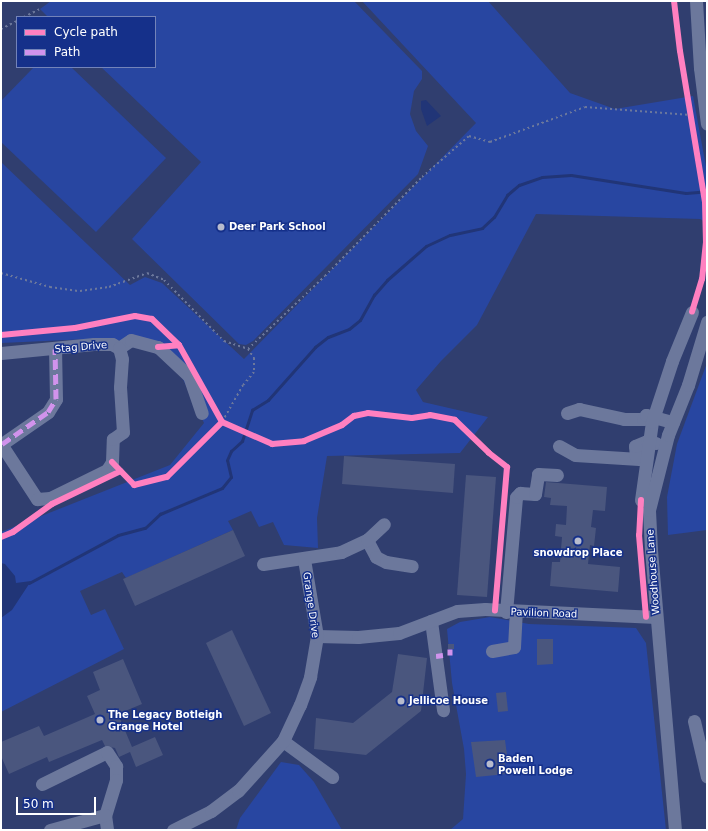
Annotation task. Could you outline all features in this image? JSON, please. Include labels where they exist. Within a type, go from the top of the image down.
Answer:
[{"type":"street","points":[[696,1],[707,122]]},
{"type":"street","points":[[641,500],[642,459],[672,361],[692,312]]},
{"type":"street","name":"Woodhouse Lane","points":[[675,830],[656,617],[649,510],[673,422],[693,368],[707,322]]},
{"type":"street","name":"Stag Drive","points":[[1,353],[55,349],[94,344],[112,344],[119,348],[131,340],[158,347],[189,376],[202,412]]},
{"type":"street","points":[[55,349],[56,399],[48,412],[2,444],[37,499],[50,498],[108,470],[112,462],[113,439],[123,432],[120,387],[122,359],[119,348]]},
{"type":"street","points":[[672,361],[693,368]]},
{"type":"street","points":[[566,413],[578,409],[624,419],[654,417],[673,422]]},
{"type":"street","points":[[648,441],[666,446]]},
{"type":"street","points":[[559,446],[575,455],[642,459]]},
{"type":"street","points":[[492,651],[514,647],[511,612],[516,497],[520,493],[535,494],[538,474],[557,475]]},
{"type":"street","points":[[263,564],[304,559],[341,552],[367,540],[384,524]]},
{"type":"street","points":[[367,540],[376,557],[386,562],[412,566]]},
{"type":"street","name":"Grange Drive","points":[[173,830],[211,811],[238,791],[283,741],[300,705],[310,677],[317,636],[304,559]]},
{"type":"street","name":"Pavilion Road","points":[[317,636],[358,637],[399,633],[457,611],[485,609],[511,612],[656,617]]},
{"type":"street","points":[[431,621],[443,710]]},
{"type":"street","points":[[694,722],[707,777]]},
{"type":"street","points":[[283,741],[332,777]]},
{"type":"street","points":[[42,784],[107,752],[116,766],[116,780],[105,815],[107,830]]},
{"type":"street","points":[[50,830],[105,815]]},
{"type":"path","points":[[26,16],[40,9]]},
{"type":"path","points":[[1,29],[16,22]]},
{"type":"path","points":[[248,349],[325,276],[422,177],[469,136],[490,142],[586,107],[690,112],[692,123]]},
{"type":"path","points":[[1,273],[50,287],[80,291],[109,287],[147,273],[164,280],[224,341],[248,349],[254,358],[254,372],[243,385],[225,424],[217,428]]},
{"type":"path","points":[[219,416],[225,424]]},
{"type":"shaded area","name":"Deer Park School","points":[[51,1],[354,1],[422,71],[422,79],[414,91],[410,114],[416,131],[428,146],[418,174],[253,341],[246,345],[239,344],[132,239],[201,162],[102,68],[156,68],[156,16],[47,16],[40,9]]},
{"type":"shaded area","points":[[362,1],[488,1],[570,93],[615,109],[693,96],[707,172],[707,223],[700,219],[536,214],[477,325],[441,361],[416,390],[423,402],[488,417],[460,453],[327,456],[317,518],[318,548],[284,545],[273,522],[259,527],[251,511],[228,521],[233,530],[126,578],[122,572],[80,591],[91,615],[105,609],[124,649],[1,712],[1,532],[170,465],[204,423],[180,373],[164,355],[111,338],[1,343],[1,162],[130,285],[145,277],[162,283],[244,359],[476,123]]},
{"type":"shaded area","points":[[33,68],[72,68],[166,158],[96,232],[1,142],[1,101]]},
{"type":"shaded area","points":[[426,100],[441,116],[427,126],[421,109],[421,101]]},
{"type":"shaded area","points":[[707,363],[707,530],[668,535],[667,497],[677,444]]},
{"type":"shaded area","points":[[1,563],[5,564],[15,576],[16,583],[31,581],[12,610],[1,618]]},
{"type":"shaded area","points":[[490,617],[529,624],[636,628],[646,643],[666,830],[450,830],[463,819],[466,774],[464,749],[452,683],[447,629],[460,622]]},
{"type":"shaded area","points":[[281,762],[299,765],[314,782],[342,830],[236,830],[240,818]]},
{"type":"building","points":[[344,456],[455,464],[453,493],[342,484]]},
{"type":"building","points":[[466,475],[496,477],[487,597],[457,595]]},
{"type":"building","name":"snowdrop Place","points":[[546,482],[607,487],[605,511],[593,510],[591,527],[596,528],[594,546],[590,545],[588,564],[620,567],[618,592],[550,586],[552,562],[560,562],[562,537],[555,536],[556,524],[566,525],[567,506],[550,505],[551,498],[544,497]]},
{"type":"building","points":[[233,530],[245,556],[135,606],[123,579]]},
{"type":"building","points":[[232,630],[271,713],[244,726],[206,643]]},
{"type":"building","points":[[537,639],[553,639],[553,664],[537,665]]},
{"type":"building","points":[[448,644],[454,644],[454,649],[448,649]]},
{"type":"building","name":"Jellicoe House","points":[[398,654],[427,658],[421,711],[366,755],[314,749],[316,718],[353,723],[392,692]]},
{"type":"building","name":"The Legacy Botleigh Grange Hotel","points":[[123,659],[142,704],[118,714],[132,747],[155,737],[163,755],[136,767],[130,752],[119,757],[115,748],[105,746],[102,740],[49,762],[47,757],[9,774],[1,756],[1,742],[39,726],[44,736],[95,714],[87,696],[100,690],[93,672]]},
{"type":"building","points":[[506,692],[508,711],[498,712],[496,693]]},
{"type":"building","name":"Baden Powell Lodge","points":[[505,740],[507,755],[504,755],[506,774],[476,777],[471,742]]},
{"type":"waterway","points":[[29,583],[118,535],[145,528],[160,514],[222,488],[231,477],[227,460],[231,451],[242,441],[252,410],[268,400],[315,347],[328,337],[349,329],[360,320],[374,295],[387,280],[426,246],[450,235],[482,228],[494,217],[507,195],[519,185],[542,177],[571,175],[686,193],[707,191]]},
{"type":"marked path","points":[[2,444],[48,412],[56,399],[55,349]]},
{"type":"marked path","points":[[450,649],[450,655]]},
{"type":"marked path","points":[[436,656],[443,655]]},
{"type":"cycle path","points":[[674,1],[680,51],[705,202],[706,242],[702,279],[692,312]]},
{"type":"cycle path","points":[[1,335],[75,328],[135,316],[152,319],[179,345]]},
{"type":"cycle path","points":[[158,347],[179,345],[222,422],[272,444],[304,441],[342,425],[354,416],[368,413],[412,418],[430,415],[455,420],[489,453],[507,467],[495,611]]},
{"type":"cycle path","points":[[112,462],[134,485],[167,477],[222,422]]},
{"type":"cycle path","points":[[1,537],[13,532],[52,504],[121,471]]},
{"type":"cycle path","points":[[641,500],[639,535],[646,617]]},
{"type":"place","name":"Deer Park School","points":[[221,227]]},
{"type":"place","name":"snowdrop Place","points":[[578,541]]},
{"type":"place","name":"Jellicoe House","points":[[401,701]]},
{"type":"place","name":"The Legacy Botleigh Grange Hotel","points":[[100,720]]},
{"type":"place","name":"Baden Powell Lodge","points":[[490,764]]}]
